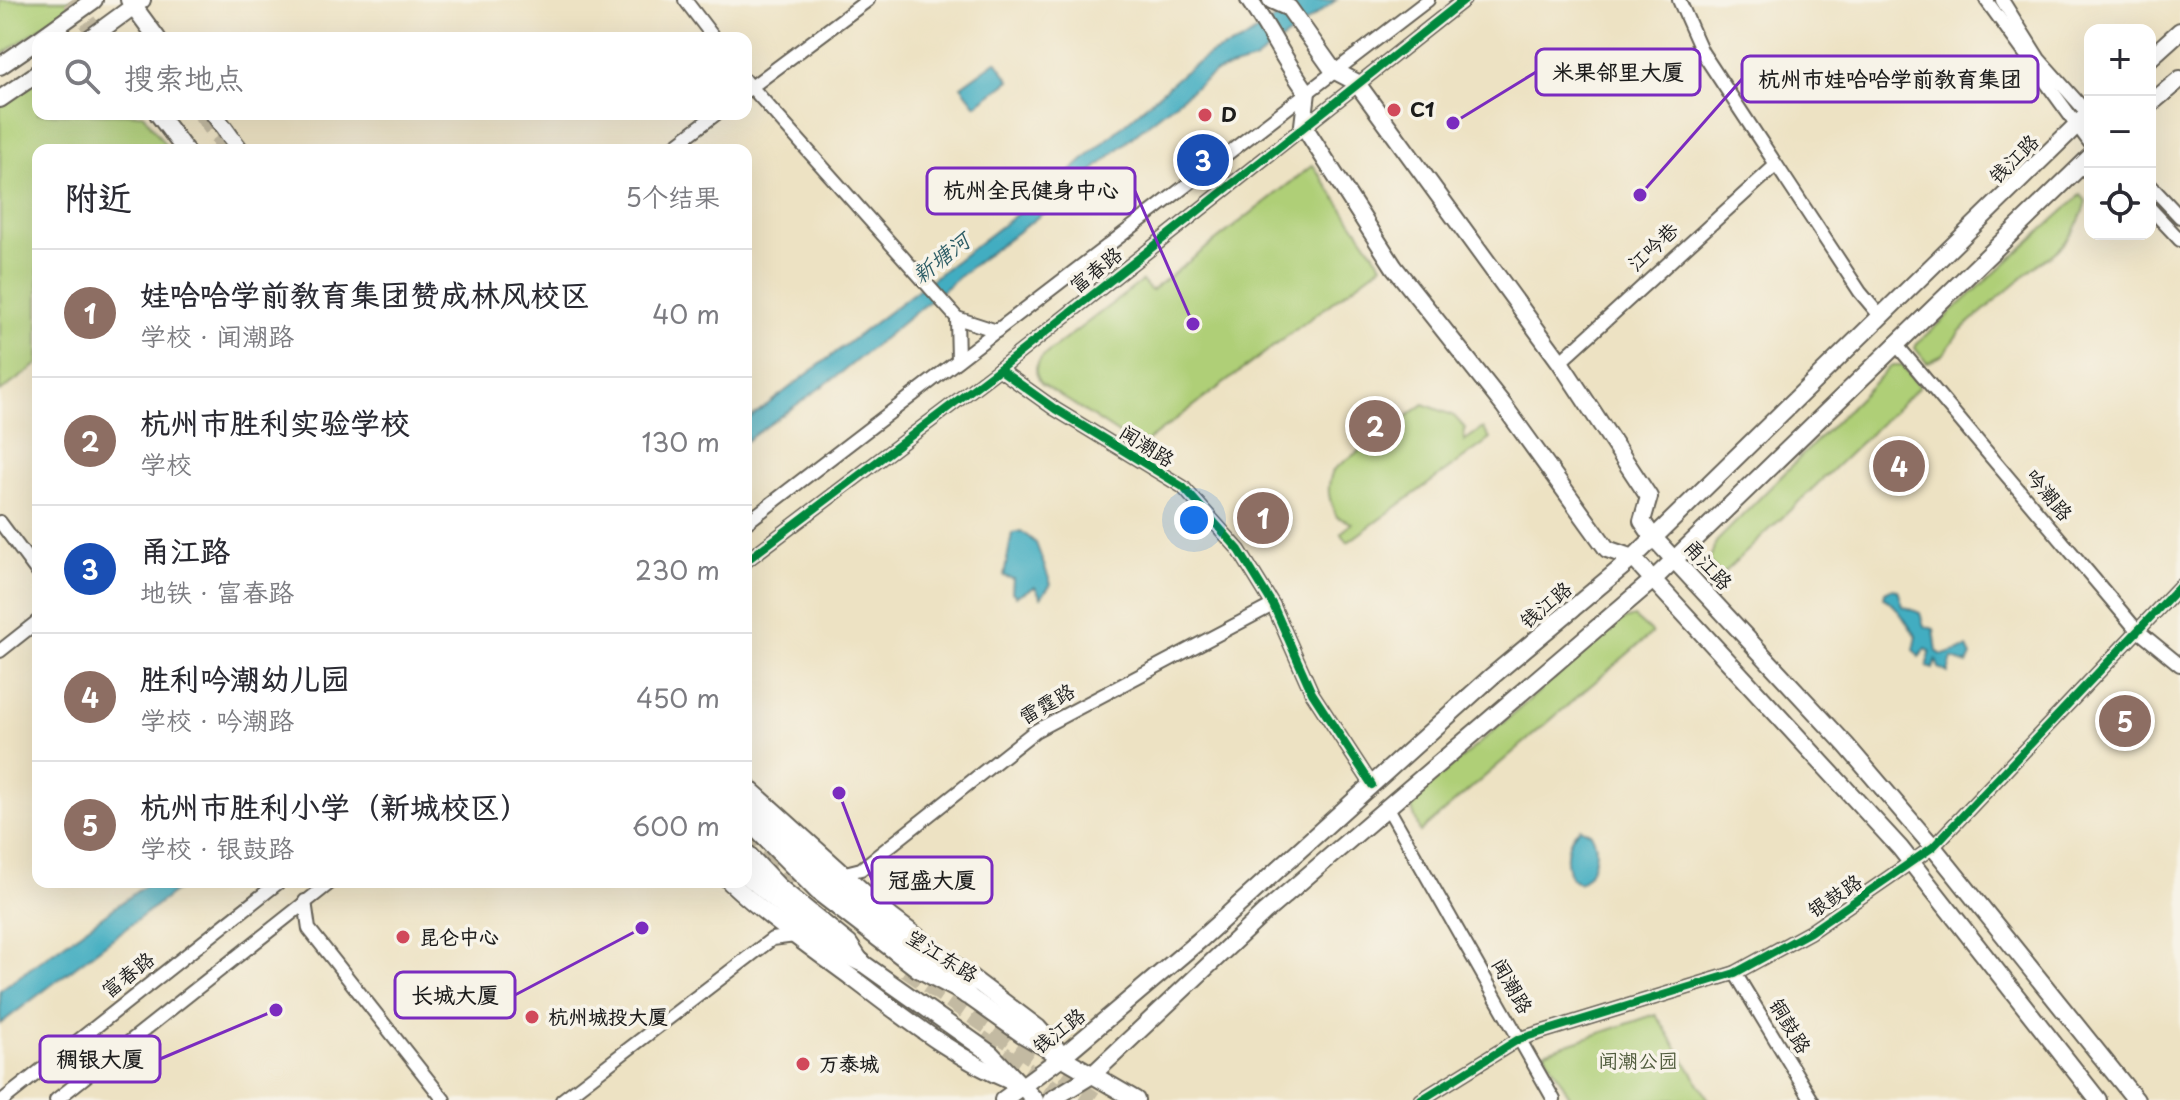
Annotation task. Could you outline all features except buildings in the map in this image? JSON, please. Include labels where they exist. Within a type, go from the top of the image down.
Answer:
[{"type":"highway","points":[[752,810],[839,892],[967,995]]},
{"type":"highway","points":[[752,879],[834,949],[861,962]]},
{"type":"main road","points":[[1249,0],[1265,22],[1278,52],[1307,92],[1303,125],[1394,267],[1504,406],[1607,549],[1633,558],[1912,863],[2098,1100]]},
{"type":"main road","name":"甬江路","points":[[1271,0],[1289,8],[1333,70],[1356,82],[1560,362],[1649,497],[1642,521],[1653,537],[1933,847],[2136,1100]]},
{"type":"main road","points":[[103,32],[135,2],[153,32]]},
{"type":"main road","points":[[49,32],[89,4],[99,32]]},
{"type":"main road","points":[[2156,53],[2180,31]]},
{"type":"main road","points":[[0,66],[32,44]]},
{"type":"main road","points":[[0,99],[32,77]]},
{"type":"main road","points":[[2156,99],[2180,79]]},
{"type":"main road","name":"钱江路","points":[[1003,1100],[1019,1084],[1063,1056],[1201,939],[1491,677],[1633,558],[2084,119]]},
{"type":"main road","points":[[162,120],[180,144]]},
{"type":"main road","points":[[218,120],[236,144]]},
{"type":"main road","points":[[1051,1100],[1092,1075],[1264,913],[1653,580],[2084,163]]},
{"type":"main road","points":[[752,792],[860,891],[1038,1028],[1063,1056]]},
{"type":"main road","name":"望江东路","points":[[752,825],[828,900],[918,969],[967,995],[1022,1034],[1136,1100]]},
{"type":"main road","points":[[752,858],[779,887],[849,944],[861,962],[991,1054],[1035,1100]]},
{"type":"main road","points":[[737,888],[766,915],[978,1068],[1019,1084]]},
{"type":"street","points":[[685,0],[709,32]]},
{"type":"street","points":[[752,83],[868,0]]},
{"type":"street","name":"富春路","points":[[752,518],[1428,0]]},
{"type":"street","name":"富春路","points":[[752,556],[999,369],[1356,82],[1464,0]]},
{"type":"street","points":[[1679,0],[1702,52],[1860,292],[1881,317]]},
{"type":"street","points":[[1986,0],[2084,115]]},
{"type":"street","points":[[2002,0],[2039,59],[2084,115]]},
{"type":"street","points":[[752,90],[957,318],[997,331]]},
{"type":"street","points":[[677,144],[708,120]]},
{"type":"street","name":"江吟巷","points":[[1560,362],[1776,165]]},
{"type":"street","points":[[2156,191],[2180,217]]},
{"type":"street","points":[[2156,214],[2180,240]]},
{"type":"street","points":[[957,318],[958,360]]},
{"type":"street","name":"吟潮路","points":[[1895,343],[2136,629],[2180,665]]},
{"type":"street","name":"闻潮路","points":[[999,369],[1055,409],[1183,487],[1239,550],[1273,605],[1312,693],[1372,785]]},
{"type":"street","points":[[0,522],[32,565]]},
{"type":"street","name":"银鼓路","points":[[1421,1100],[1519,1039],[1735,973],[1810,932],[1912,863],[1933,847],[2136,629],[2180,586]]},
{"type":"street","name":"雷霆路","points":[[841,874],[861,869],[1035,731],[1273,605]]},
{"type":"street","points":[[0,651],[32,626]]},
{"type":"street","name":"闻潮路","points":[[1388,808],[1554,1100]]},
{"type":"street","points":[[860,891],[861,869]]},
{"type":"street","name":"富春路","points":[[3,1100],[262,888]]},
{"type":"street","points":[[56,1100],[323,888]]},
{"type":"street","points":[[305,901],[309,929],[444,1100]]},
{"type":"street","points":[[766,915],[772,939]]},
{"type":"street","points":[[282,920],[309,929]]},
{"type":"street","points":[[562,1100],[772,939],[795,936]]},
{"type":"street","name":"铜鼓路","points":[[1735,973],[1812,1100]]},
{"type":"green space","points":[[0,0],[81,0],[32,32],[0,56]]},
{"type":"green space","points":[[32,85],[32,120],[147,120],[165,144],[32,144],[32,368],[0,392],[0,104]]},
{"type":"green space","points":[[1313,165],[1382,265],[1139,447],[1041,383],[1036,370],[1042,357],[1142,281],[1151,291]]},
{"type":"green space","points":[[2081,195],[2084,199],[2083,211],[2063,245],[1960,331],[1943,355],[1927,363],[1915,348]]},
{"type":"green space","points":[[1892,365],[1902,365],[1919,387],[1721,576],[1709,561],[1716,542]]},
{"type":"green space","points":[[1424,404],[1454,416],[1465,428],[1464,441],[1483,428],[1490,439],[1348,542],[1341,533],[1352,523],[1337,517],[1330,499],[1329,482],[1333,470]]},
{"type":"green space","points":[[1634,617],[1652,633],[1420,832],[1411,806],[1419,795],[1621,621]]},
{"type":"green space","name":"闻潮公园","points":[[1656,1014],[1709,1100],[1572,1100],[1544,1052]]},
{"type":"water","points":[[1303,0],[1336,0],[1254,61],[1216,72],[1194,88],[1054,205],[972,266],[841,373],[752,437],[752,416],[1055,185],[1183,73],[1212,53],[1241,42]]},
{"type":"water","points":[[996,61],[1010,80],[976,105],[961,86]]},
{"type":"water","points":[[1021,531],[1036,543],[1051,584],[1041,597],[1035,587],[1016,596],[1012,592],[1013,579],[1004,576],[1012,533]]},
{"type":"water","points":[[1898,590],[1903,606],[1920,613],[1924,626],[1934,629],[1937,652],[1943,655],[1967,648],[1971,656],[1967,664],[1952,658],[1948,673],[1939,668],[1936,660],[1933,669],[1927,667],[1930,651],[1926,649],[1919,657],[1914,650],[1917,636],[1894,605],[1884,598],[1885,592]]},
{"type":"water","points":[[1580,828],[1591,833],[1596,853],[1589,873],[1579,883],[1571,878],[1567,858],[1571,838]]},
{"type":"water","points":[[142,888],[179,888],[0,1024],[0,990]]},
{"type":"tunnel","points":[[71,0],[95,32]]},
{"type":"tunnel","points":[[206,120],[224,144]]},
{"type":"tunnel","points":[[752,838],[796,879]]},
{"type":"tunnel","points":[[906,969],[1094,1100]]},
{"type":"tunnel","points":[[981,1039],[1069,1100]]},
{"type":"cycle path","points":[[752,556],[999,369],[1464,0]]},
{"type":"cycle path","points":[[999,369],[1055,409],[1183,487],[1239,550],[1273,605],[1312,693],[1372,785]]},
{"type":"cycle path","points":[[1421,1100],[1519,1039],[1735,973],[1810,932],[1933,847],[2180,586]]},
{"type":"place","name":"C1","points":[[1394,110]]},
{"type":"place","name":"D","points":[[1205,115]]},
{"type":"place","name":"米果邻里大厦","points":[[1453,123]]},
{"type":"place","name":"甬江路","points":[[1203,160]]},
{"type":"place","name":"杭州市娃哈哈学前教育集团","points":[[1640,195]]},
{"type":"place","name":"杭州全民健身中心","points":[[1193,324]]},
{"type":"place","name":"杭州市胜利实验学校","points":[[1375,426]]},
{"type":"place","name":"胜利吟潮幼儿园","points":[[1899,466]]},
{"type":"place","name":"娃哈哈学前教育集团赞成林风校区","points":[[1263,518]]},
{"type":"place","name":"杭州市胜利小学（新城校区）","points":[[2125,721]]},
{"type":"place","name":"冠盛大厦","points":[[839,793]]},
{"type":"place","name":"长城大厦","points":[[642,928]]},
{"type":"place","name":"昆仑中心","points":[[403,937]]},
{"type":"place","name":"稠银大厦","points":[[276,1010]]},
{"type":"place","name":"杭州城投大厦","points":[[532,1017]]},
{"type":"place","name":"万泰城","points":[[803,1064]]},
{"type":"water label","name":"新塘河","points":[[941,258]]}]
